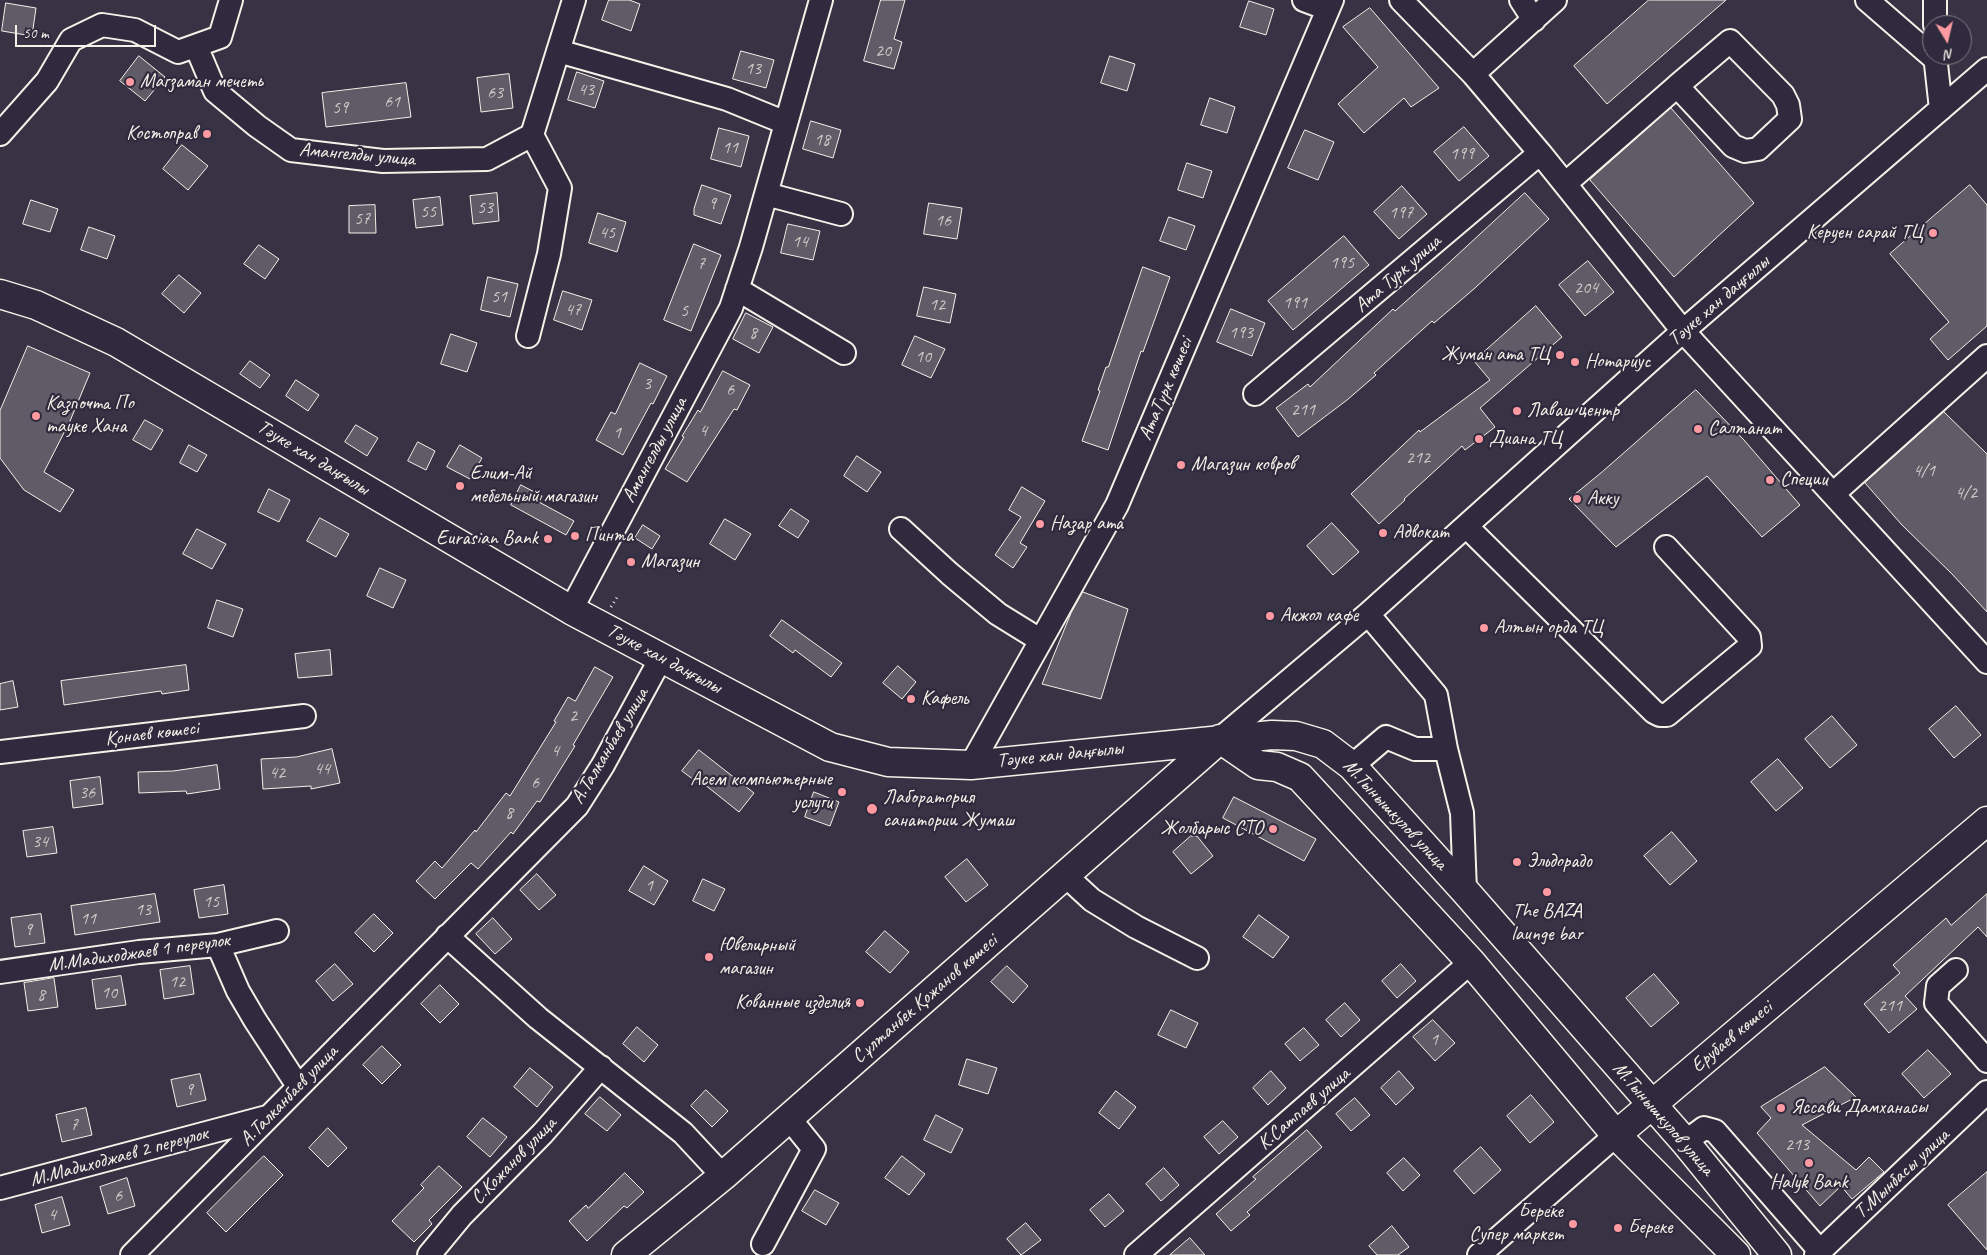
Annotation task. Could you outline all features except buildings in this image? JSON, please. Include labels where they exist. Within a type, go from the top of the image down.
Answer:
[{"type":"main road","name":"Тәуке хан даңғылы","points":[[0,294],[36,305],[116,342],[571,610],[830,747],[888,762],[971,764],[1220,739]]},
{"type":"main road","name":"М.Тынышкулов улица","points":[[1220,739],[1272,735],[1296,736],[1322,744],[1352,766],[1465,891],[1685,1142],[1777,1255]]},
{"type":"main road","name":"М.Тынышкулов улица","points":[[1220,739],[1258,765],[1277,767],[1300,777],[1471,962],[1616,1135],[1736,1255]]},
{"type":"main road","name":"Сұлтанбек Қожанов көшесі","points":[[626,1255],[723,1176],[1220,739]]},
{"type":"main road","name":"Ерубаев көшесі","points":[[1616,1135],[1987,820]]},
{"type":"street","points":[[4,122],[46,81],[71,40],[102,25],[135,30],[178,52],[220,37],[231,0]]},
{"type":"street","points":[[528,336],[549,254],[560,188],[532,135],[574,0]]},
{"type":"street","name":"Амангелды улица","points":[[571,610],[731,308],[766,194],[821,0]]},
{"type":"street","points":[[1304,0],[1330,4]]},
{"type":"street","points":[[1401,0],[1473,74],[1540,153],[1683,331],[1987,662]]},
{"type":"street","points":[[1521,0],[1534,20]]},
{"type":"street","points":[[1473,74],[1555,0]]},
{"type":"street","points":[[1867,0],[1922,46]]},
{"type":"street","points":[[1935,15],[1936,0]]},
{"type":"street","name":"АтаТүрк көшесі","points":[[971,764],[1117,505],[1330,4]]},
{"type":"street","points":[[1565,184],[1677,86],[1730,41],[1783,95],[1788,105],[1790,119],[1758,149],[1745,151],[1734,146],[1677,86]]},
{"type":"street","name":"Амангелды улица","points":[[196,46],[214,91],[257,126],[291,150],[383,161],[487,159],[532,135]]},
{"type":"street","points":[[558,51],[727,99],[786,123]]},
{"type":"street","points":[[1936,65],[1941,109]]},
{"type":"street","name":"Тәуке хан даңғылы","points":[[1220,739],[1368,614],[1683,331],[1987,69]]},
{"type":"street","name":"Ата Турк улица","points":[[1255,394],[1540,153]]},
{"type":"street","points":[[766,194],[841,214]]},
{"type":"street","points":[[737,289],[844,353]]},
{"type":"street","points":[[1833,494],[1986,358]]},
{"type":"street","points":[[1466,526],[1654,712],[1667,716],[1750,646],[1751,641],[1745,632],[1666,547]]},
{"type":"street","points":[[901,529],[950,574],[998,614],[1040,640]]},
{"type":"street","points":[[1368,614],[1436,695],[1446,749],[1462,812],[1465,891]]},
{"type":"street","name":"А.Талканбаев улица","points":[[132,1255],[577,806],[603,765],[661,658]]},
{"type":"street","name":"Қонаев көшесі","points":[[0,752],[304,716]]},
{"type":"street","points":[[1352,766],[1386,737],[1415,749],[1446,749]]},
{"type":"street","points":[[1066,876],[1092,900],[1136,928],[1197,958]]},
{"type":"street","name":"М.Мадиходжаев 1 переулок","points":[[0,972],[139,952],[218,945],[277,931]]},
{"type":"street","points":[[447,936],[538,1018],[683,1133],[723,1176]]},
{"type":"street","points":[[218,945],[238,991],[298,1086]]},
{"type":"street","name":"К.Сатпаев улица","points":[[1136,1255],[1471,962]]},
{"type":"street","points":[[1956,970],[1938,986],[1936,1003],[1987,1061]]},
{"type":"street","name":"С.Кожанов улица","points":[[428,1255],[462,1215],[543,1133],[601,1067]]},
{"type":"street","name":"Т.Мынбасы улица","points":[[1818,1253],[1987,1092]]},
{"type":"street","name":"М.Мадиходжаев 2 переулок","points":[[0,1188],[268,1117]]},
{"type":"street","points":[[763,1244],[814,1149],[788,1118]]},
{"type":"street","points":[[1685,1142],[1704,1128],[1715,1131],[1818,1253]]},
{"type":"street","name":"Ерубаев көшесі","points":[[1479,1255],[1616,1135]]},
{"type":"place","name":"Магзаман мечеть","points":[[130,82]]},
{"type":"place","name":"Костоправ","points":[[207,134]]},
{"type":"place","name":"Керуен сарай ТЦ","points":[[1933,233]]},
{"type":"place","name":"Жуман ата ТЦ","points":[[1560,355]]},
{"type":"place","name":"Нотариус","points":[[1575,362]]},
{"type":"place","name":"Лаваш центр","points":[[1517,411]]},
{"type":"place","name":"Казпочта По тауке Хана","points":[[36,416]]},
{"type":"place","name":"Салтанат","points":[[1698,429]]},
{"type":"place","name":"Диана ТЦ","points":[[1479,439]]},
{"type":"place","name":"Магазин ковров","points":[[1181,465]]},
{"type":"place","name":"Специи","points":[[1770,480]]},
{"type":"place","name":"Елим-Ай мебельный магазин","points":[[460,486]]},
{"type":"place","name":"Акку","points":[[1577,499]]},
{"type":"place","name":"Назар ата","points":[[1040,524]]},
{"type":"place","name":"Адвокат","points":[[1383,533]]},
{"type":"place","name":"Пинта","points":[[575,536]]},
{"type":"place","name":"Eurasian Bank","points":[[548,539]]},
{"type":"place","name":"Магазин","points":[[631,562]]},
{"type":"place","name":"Акжол кафе","points":[[1270,616]]},
{"type":"place","name":"Алтын орда ТЦ","points":[[1484,628]]},
{"type":"place","name":"Кафель","points":[[911,699]]},
{"type":"place","name":"Асем компьютерные услуги","points":[[842,792]]},
{"type":"place","name":"Лаборатория санатории Жумаш","points":[[872,809]]},
{"type":"place","name":"Жолбарыс СТО","points":[[1273,829]]},
{"type":"place","name":"Эльдорадо","points":[[1517,862]]},
{"type":"place","name":"The BAZA launge bar","points":[[1547,892]]},
{"type":"place","name":"Ювелирный магазин","points":[[709,957]]},
{"type":"place","name":"Кованные изделия","points":[[860,1003]]},
{"type":"place","name":"Яссави Дамханасы","points":[[1781,1108]]},
{"type":"place","name":"Halyk Bank","points":[[1809,1163]]},
{"type":"place","name":"Береке Супер маркет","points":[[1573,1224]]},
{"type":"place","name":"Береке","points":[[1618,1228]]}]
